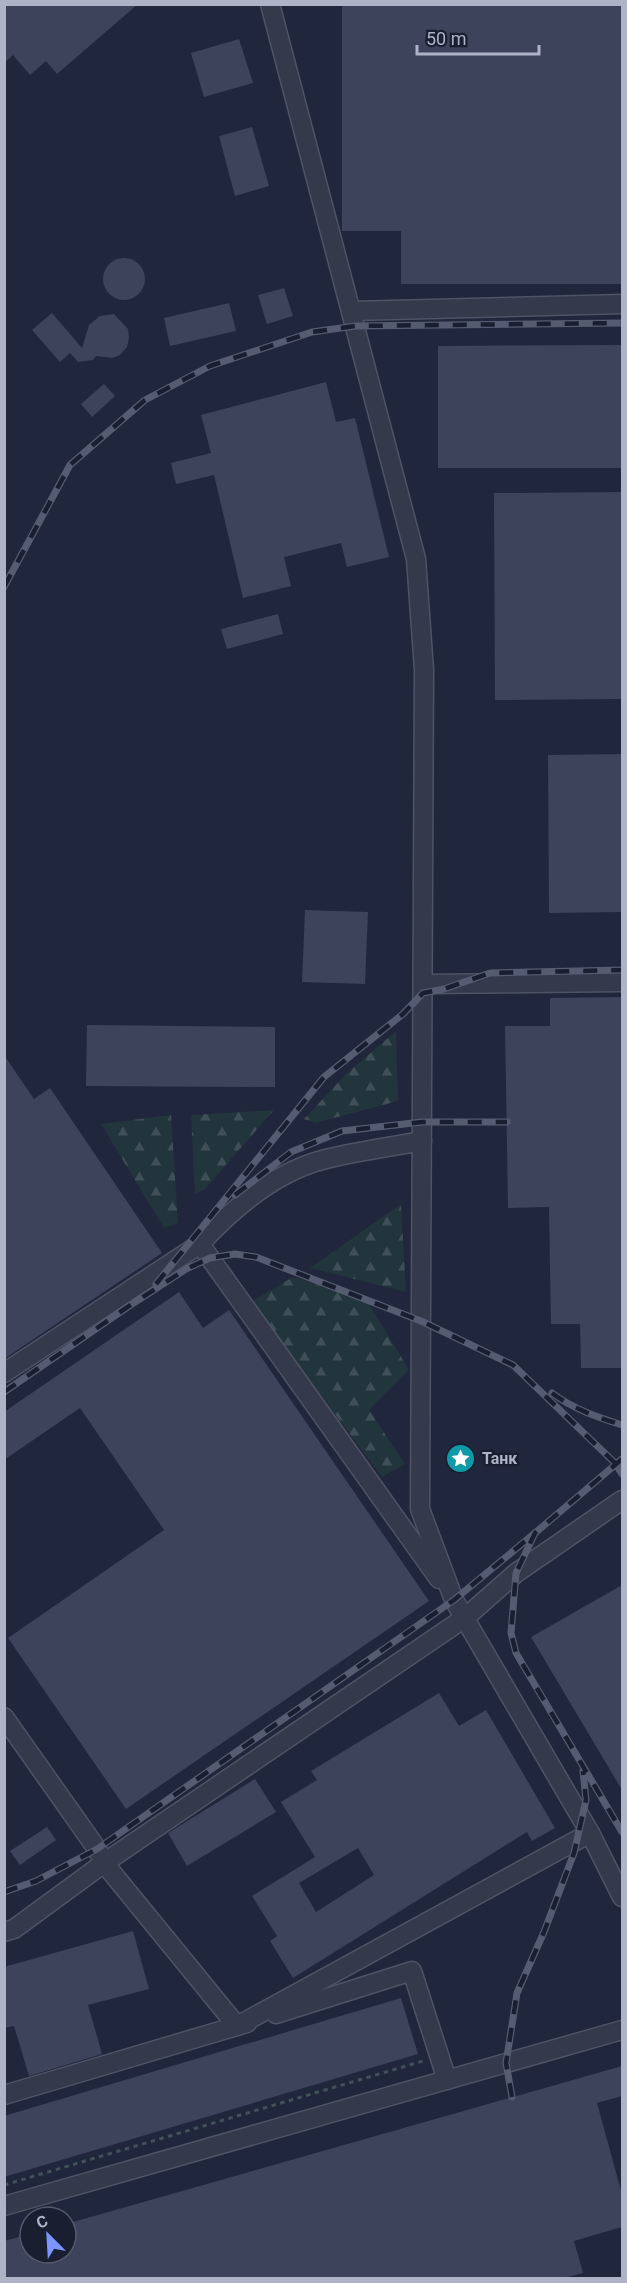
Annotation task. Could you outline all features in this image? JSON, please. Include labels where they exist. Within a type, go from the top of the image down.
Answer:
[{"type":"lane","points":[[270,4],[416,559],[424,670],[420,1509],[454,1600]]},
{"type":"lane","points":[[351,311],[622,304]]},
{"type":"lane","points":[[423,984],[622,982]]},
{"type":"lane","points":[[4,1373],[200,1244],[221,1221],[264,1187],[295,1170],[325,1159],[422,1141]]},
{"type":"lane","points":[[200,1244],[466,1617],[590,1833],[622,1897]]},
{"type":"lane","points":[[4,1932],[14,1929],[104,1863],[466,1617],[516,1573],[622,1500]]},
{"type":"lane","points":[[4,1717],[97,1849],[104,1863],[237,2026]]},
{"type":"lane","points":[[237,2026],[590,1833]]},
{"type":"lane","points":[[4,2096],[412,1971],[447,2080]]},
{"type":"lane","points":[[4,2206],[622,2030]]},
{"type":"path","points":[[4,2185],[440,2056]]},
{"type":"green space","points":[[396,1031],[398,1101],[315,1123],[304,1119],[346,1074]]},
{"type":"green space","points":[[274,1110],[204,1190],[195,1194],[191,1115]]},
{"type":"green space","points":[[171,1115],[178,1223],[164,1228],[101,1124]]},
{"type":"green space","points":[[401,1204],[406,1292],[310,1268]]},
{"type":"green space","points":[[293,1277],[366,1299],[409,1370],[369,1410],[405,1464],[382,1477],[251,1302]]},
{"type":"building","points":[[4,4],[138,4],[57,74],[46,61],[30,75],[13,55],[4,63]]},
{"type":"building","points":[[342,4],[622,4],[622,284],[401,284],[401,231],[342,231]]},
{"type":"building","points":[[239,39],[253,83],[204,97],[191,53]]},
{"type":"building","points":[[252,127],[269,186],[235,196],[219,136]]},
{"type":"building","points":[[124,258],[132,259],[139,264],[144,271],[144,287],[139,294],[132,299],[124,300],[116,299],[109,294],[104,287],[103,279],[104,271],[109,264],[116,259]]},
{"type":"building","points":[[284,288],[293,316],[267,324],[258,295]]},
{"type":"building","points":[[229,303],[236,331],[170,346],[164,318]]},
{"type":"building","points":[[52,313],[82,348],[89,325],[100,316],[114,314],[128,329],[127,347],[120,355],[113,358],[96,356],[93,360],[78,362],[70,353],[60,362],[32,330]]},
{"type":"building","points":[[622,345],[622,468],[438,468],[438,346]]},
{"type":"building","points":[[326,382],[336,422],[355,418],[389,557],[347,567],[341,543],[284,557],[291,586],[243,598],[214,475],[176,484],[171,463],[211,453],[201,415]]},
{"type":"building","points":[[104,384],[115,396],[92,417],[81,404]]},
{"type":"building","points":[[622,492],[622,699],[495,700],[494,493]]},
{"type":"building","points":[[278,614],[283,634],[227,649],[221,629]]},
{"type":"building","points":[[622,754],[622,912],[549,913],[548,755]]},
{"type":"building","points":[[305,910],[368,912],[365,984],[302,982]]},
{"type":"building","points":[[622,997],[622,1368],[581,1368],[580,1324],[551,1324],[549,1207],[508,1208],[505,1026],[550,1026],[550,998]]},
{"type":"building","points":[[87,1025],[275,1027],[275,1087],[86,1086]]},
{"type":"building","points":[[4,1055],[34,1099],[50,1088],[162,1253],[4,1359]]},
{"type":"building","points":[[179,1292],[203,1328],[229,1310],[429,1601],[126,1809],[8,1638],[164,1530],[80,1408],[4,1460],[4,1412]]},
{"type":"building","points":[[622,1585],[622,1790],[531,1637]]},
{"type":"building","points":[[439,1693],[459,1726],[486,1710],[555,1828],[532,1841],[527,1832],[293,1978],[270,1941],[277,1936],[252,1896],[315,1857],[281,1802],[317,1780],[311,1771]],"holes":[[[358,1848],[374,1875],[316,1912],[299,1883]]]},
{"type":"building","points":[[255,1779],[276,1812],[187,1866],[168,1833]]},
{"type":"building","points":[[47,1827],[56,1840],[20,1865],[10,1851]]},
{"type":"building","points":[[133,1931],[149,1989],[88,2005],[102,2054],[29,2076],[14,2026],[4,2028],[4,1967]]},
{"type":"building","points":[[401,1998],[418,2054],[4,2177],[4,2116]]},
{"type":"building","points":[[622,2066],[622,2096],[597,2103],[622,2194],[622,2227],[574,2241],[583,2273],[564,2278],[4,2278],[4,2241],[18,2237],[18,2265],[78,2265],[78,2221]]},
{"type":"railway","points":[[4,587],[70,465],[145,400],[210,366],[312,332],[355,326],[622,323]]},
{"type":"railway","points":[[156,1284],[324,1077],[403,1014],[423,993],[444,989],[490,973],[622,970]]},
{"type":"railway","points":[[235,1195],[291,1152],[342,1131],[422,1122],[507,1122]]},
{"type":"railway","points":[[4,1392],[186,1269],[210,1258],[235,1254],[256,1257],[421,1321],[513,1365],[615,1463],[622,1474]]},
{"type":"railway","points":[[552,1393],[594,1416],[622,1425]]},
{"type":"railway","points":[[622,1459],[535,1533],[516,1573],[511,1633],[516,1653],[622,1832]]},
{"type":"railway","points":[[4,1892],[36,1881],[97,1849],[454,1600],[535,1533]]},
{"type":"railway","points":[[512,2097],[506,2063],[517,1993],[544,1932],[574,1853],[586,1800],[583,1771]]},
{"type":"place","name":"Танк","points":[[461,1458]]}]
